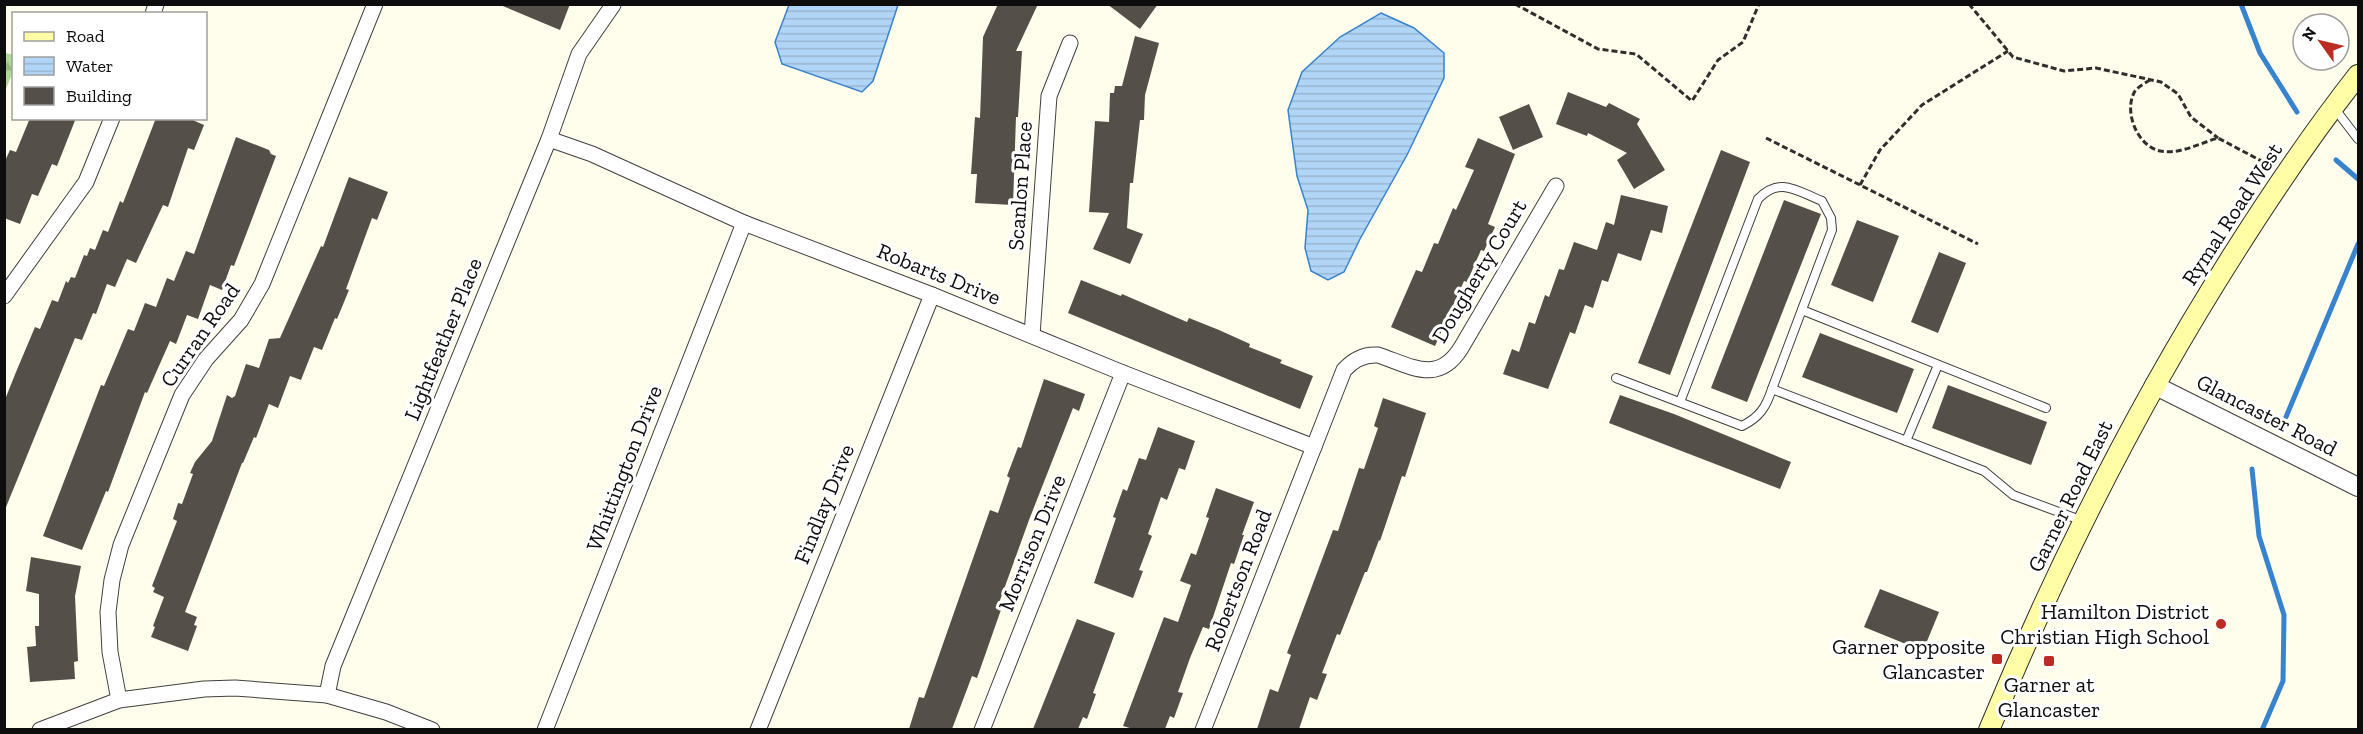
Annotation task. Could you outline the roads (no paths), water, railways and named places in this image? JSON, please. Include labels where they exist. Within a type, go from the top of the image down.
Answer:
[{"type":"main road","name":"Rymal Road West","points":[[2154,385],[2220,274],[2286,174],[2358,75]]},
{"type":"main road","name":"Garner Road East","points":[[1989,729],[2083,521],[2154,385]]},
{"type":"street","name":"Curran Road","points":[[119,700],[110,652],[108,612],[112,580],[128,526],[182,395],[206,359],[241,320],[262,284],[375,4]]},
{"type":"street","name":"Lightfeather Place","points":[[327,695],[333,666],[549,139],[579,54],[613,5]]},
{"type":"street","name":"Scanlon Place","points":[[1032,335],[1049,96],[1070,43]]},
{"type":"street","points":[[4,297],[86,182],[111,120]]},
{"type":"street","name":"Robarts Drive","points":[[549,139],[592,154],[744,223],[1314,447]]},
{"type":"street","name":"Dougherty Court","points":[[1314,447],[1344,370],[1354,361],[1366,356],[1378,355],[1423,371],[1437,370],[1455,358],[1556,186]]},
{"type":"street","name":"Whittington Drive","points":[[545,729],[744,223]]},
{"type":"street","name":"Findlay Drive","points":[[758,729],[932,295]]},
{"type":"street","name":"Morrison Drive","points":[[982,729],[1123,373]]},
{"type":"street","name":"Glancaster Road","points":[[2154,385],[2358,487]]},
{"type":"street","name":"Robertson Road","points":[[1203,729],[1314,447]]},
{"type":"street","points":[[40,729],[119,700],[220,688],[327,695],[386,712],[432,729]]},
{"type":"lane","points":[[2334,108],[2358,139]]},
{"type":"lane","points":[[1616,378],[1742,426],[1754,420],[1766,407],[1832,230],[1831,218],[1822,201],[1778,186],[1768,189],[1758,199],[1680,402]]},
{"type":"lane","points":[[1802,310],[2046,408]]},
{"type":"lane","points":[[1906,441],[1938,365]]},
{"type":"lane","points":[[1773,389],[1984,471],[2013,495],[2083,521]]},
{"type":"water","points":[[789,5],[898,5],[873,81],[862,92],[782,64],[775,42]]},
{"type":"water","points":[[1381,13],[1414,28],[1444,53],[1444,78],[1407,155],[1344,272],[1328,280],[1311,271],[1305,248],[1308,210],[1297,176],[1288,110],[1302,72],[1340,37]]},
{"type":"waterway","points":[[2241,4],[2260,53],[2297,112]]},
{"type":"waterway","points":[[2336,160],[2358,179]]},
{"type":"waterway","points":[[2286,417],[2358,244]]},
{"type":"waterway","points":[[2252,469],[2259,536],[2284,615],[2283,681],[2262,730]]},
{"type":"place","name":"Hamilton District Christian High School","points":[[2221,624]]},
{"type":"place","name":"Garner opposite Glancaster","points":[[1997,659]]},
{"type":"place","name":"Garner at Glancaster","points":[[2049,661]]}]
